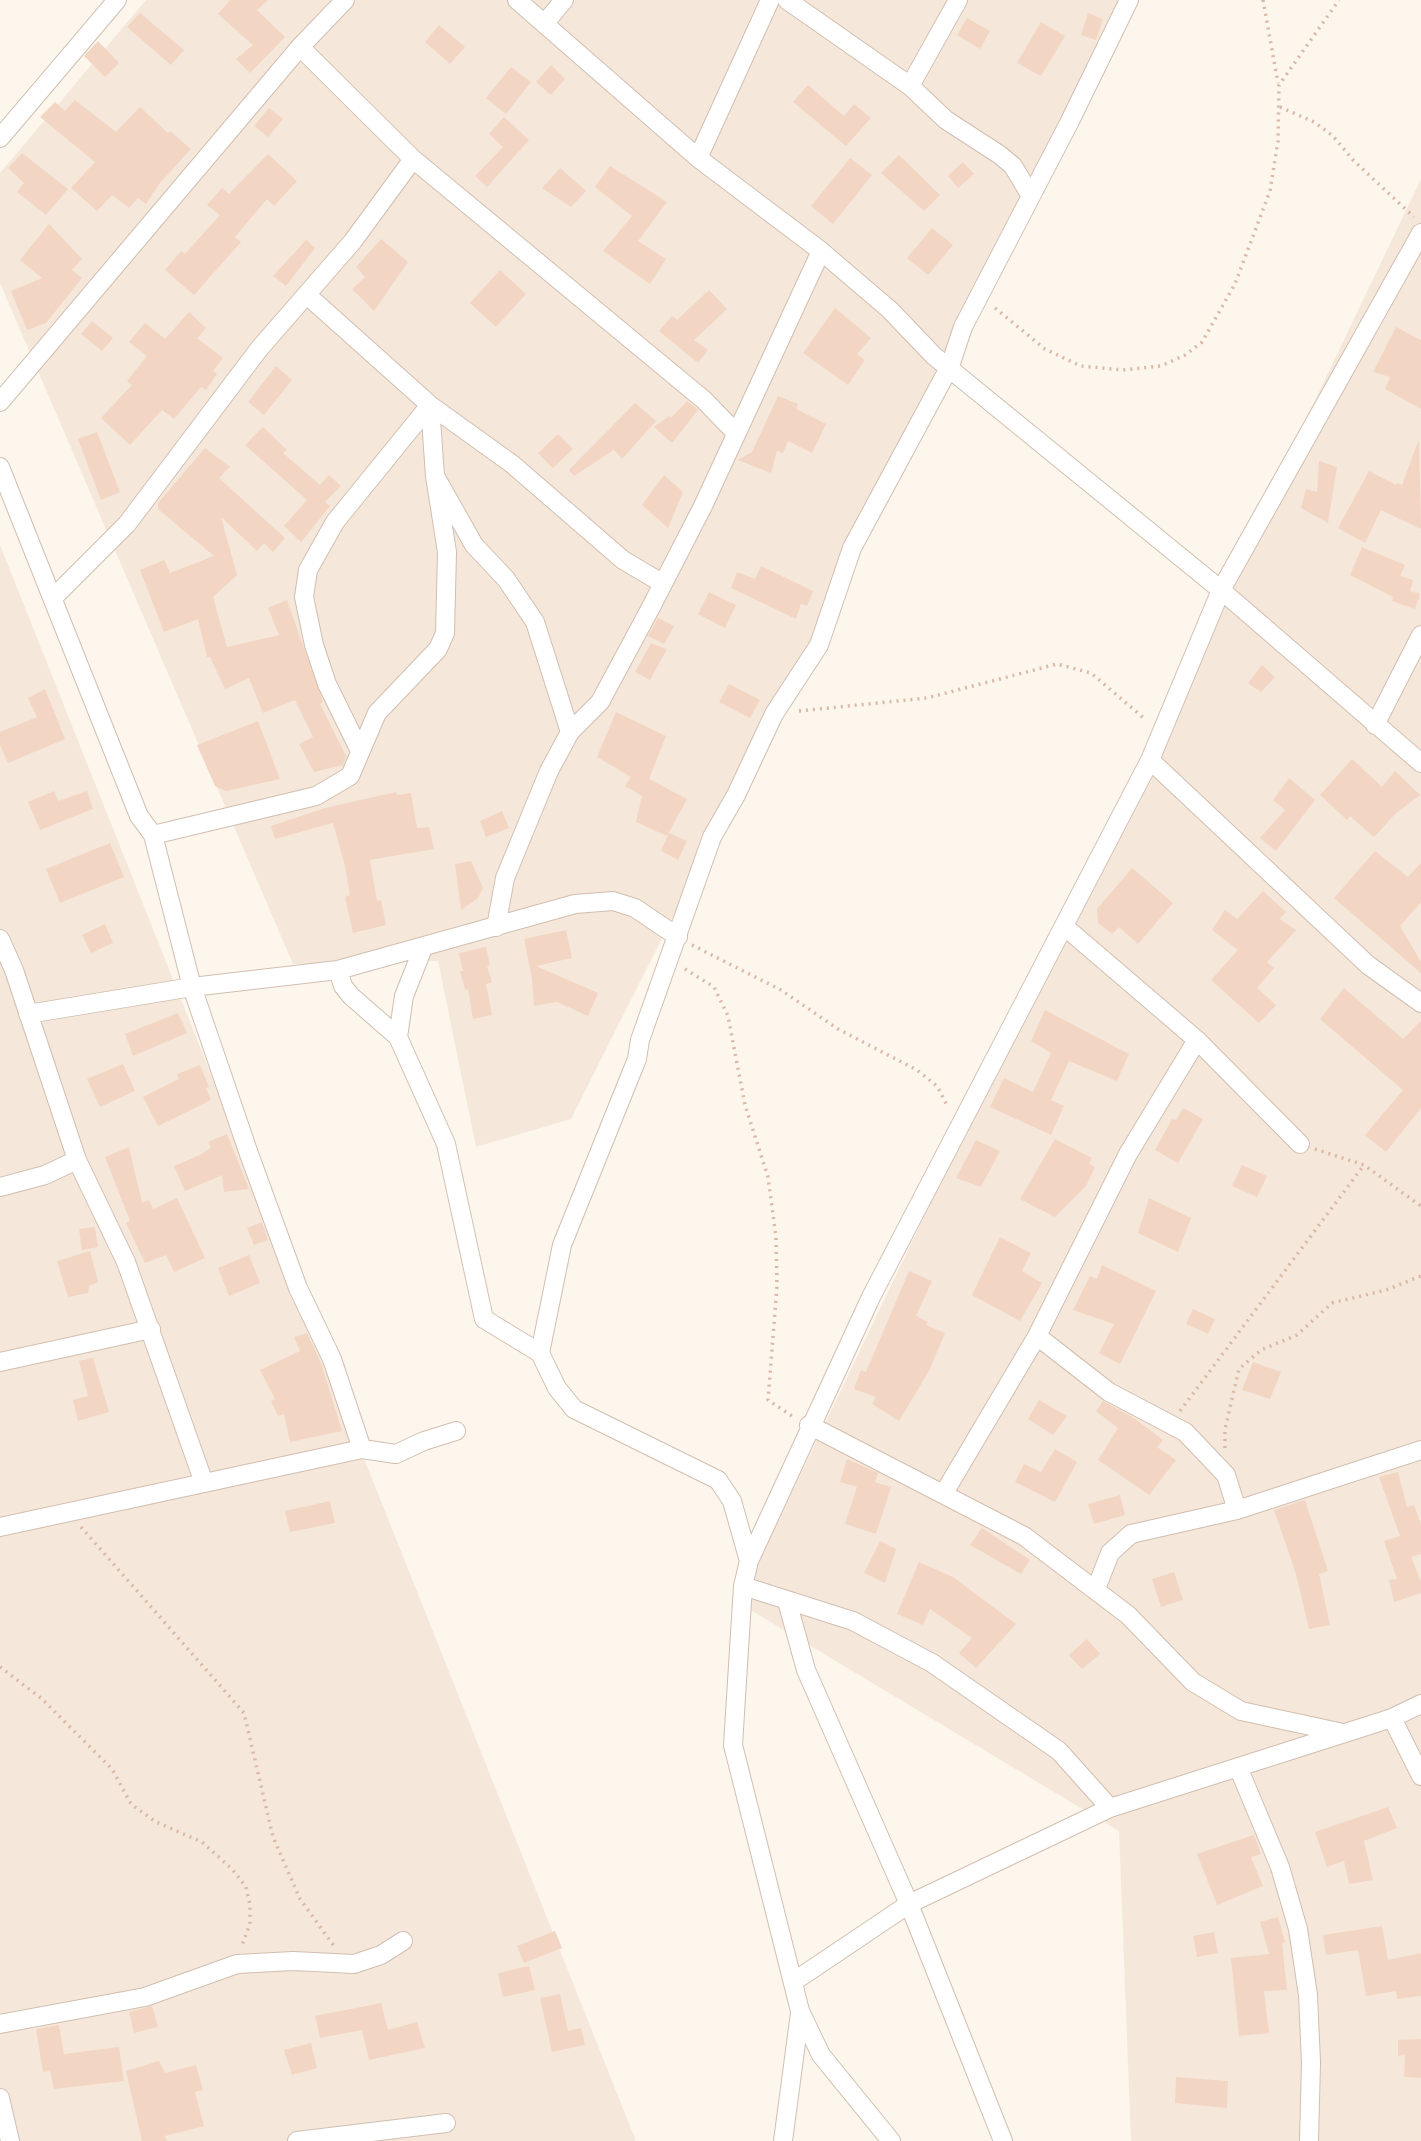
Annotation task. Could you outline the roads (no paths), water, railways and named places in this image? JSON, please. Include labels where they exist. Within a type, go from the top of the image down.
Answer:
[{"type":"street","points":[[0,138],[117,0]]},
{"type":"street","points":[[0,402],[300,47],[345,0]]},
{"type":"street","points":[[517,0],[698,158],[821,251],[890,310],[934,356],[950,366],[1090,486],[1221,590],[1421,763]]},
{"type":"street","points":[[545,23],[564,0]]},
{"type":"street","points":[[698,158],[770,0]]},
{"type":"street","points":[[787,0],[910,86],[946,120],[1013,166],[1031,196]]},
{"type":"street","points":[[910,86],[958,0]]},
{"type":"street","points":[[540,1353],[562,1245],[637,1059],[640,1040],[712,837],[774,714],[819,645],[852,548],[950,366],[963,327],[1129,0]]},
{"type":"street","points":[[300,47],[413,159],[704,400],[736,433]]},
{"type":"street","points":[[54,597],[127,524],[259,349],[353,241],[413,159]]},
{"type":"street","points":[[891,2141],[821,2055],[800,2011],[733,1745],[743,1586],[748,1561],[809,1425],[877,1285],[1150,760],[1221,590],[1421,233]]},
{"type":"street","points":[[496,927],[505,878],[525,824],[570,732],[600,702],[703,506],[821,251]]},
{"type":"street","points":[[307,295],[430,405],[512,464],[623,560],[662,583]]},
{"type":"street","points":[[153,835],[316,796],[350,776],[377,713],[438,649],[445,633],[447,552],[435,476],[430,405]]},
{"type":"street","points":[[360,751],[327,684],[314,645],[304,597],[308,570],[335,522],[430,405]]},
{"type":"street","points":[[0,467],[139,816],[153,835],[192,987],[294,1276],[332,1359],[362,1449]]},
{"type":"street","points":[[435,476],[474,545],[506,579],[536,622],[570,732]]},
{"type":"street","points":[[1375,724],[1421,635]]},
{"type":"street","points":[[1150,760],[1368,965],[1421,1003]]},
{"type":"street","points":[[28,1014],[192,987],[338,970],[575,904],[614,901],[635,908],[678,937]]},
{"type":"street","points":[[1065,927],[1198,1040],[1300,1144]]},
{"type":"street","points":[[0,939],[78,1160],[126,1262],[204,1483]]},
{"type":"street","points":[[398,1037],[404,996],[423,948]]},
{"type":"street","points":[[338,970],[343,986],[351,996],[398,1037],[446,1144],[484,1319],[540,1353],[557,1388],[574,1409],[718,1480],[732,1501],[748,1561]]},
{"type":"street","points":[[944,1493],[1037,1336],[1128,1154],[1198,1040]]},
{"type":"street","points":[[0,1187],[46,1175],[78,1160]]},
{"type":"street","points":[[0,1362],[151,1329]]},
{"type":"street","points":[[1037,1336],[1109,1392],[1185,1432],[1226,1475],[1237,1510]]},
{"type":"street","points":[[809,1425],[1024,1536],[1128,1615],[1193,1682],[1241,1711],[1344,1733]]},
{"type":"street","points":[[0,1527],[362,1449],[396,1454],[424,1441],[456,1432]]},
{"type":"street","points":[[1096,1589],[1110,1553],[1130,1534],[1237,1510],[1421,1450]]},
{"type":"street","points":[[743,1586],[853,1621],[932,1663],[1059,1751],[1110,1808]]},
{"type":"street","points":[[787,1601],[806,1670],[909,1905],[1003,2141]]},
{"type":"street","points":[[793,1982],[909,1905],[1110,1808],[1392,1718],[1421,1704]]},
{"type":"street","points":[[1392,1718],[1421,1776]]},
{"type":"street","points":[[1238,1767],[1280,1867],[1298,1929],[1308,1994],[1311,2062],[1309,2141]]},
{"type":"street","points":[[0,2024],[145,1997],[230,1966],[293,1961],[354,1964],[380,1955],[403,1941]]},
{"type":"street","points":[[783,2141],[800,2011]]},
{"type":"street","points":[[0,2098],[10,2141]]},
{"type":"street","points":[[297,2141],[446,2123]]}]
